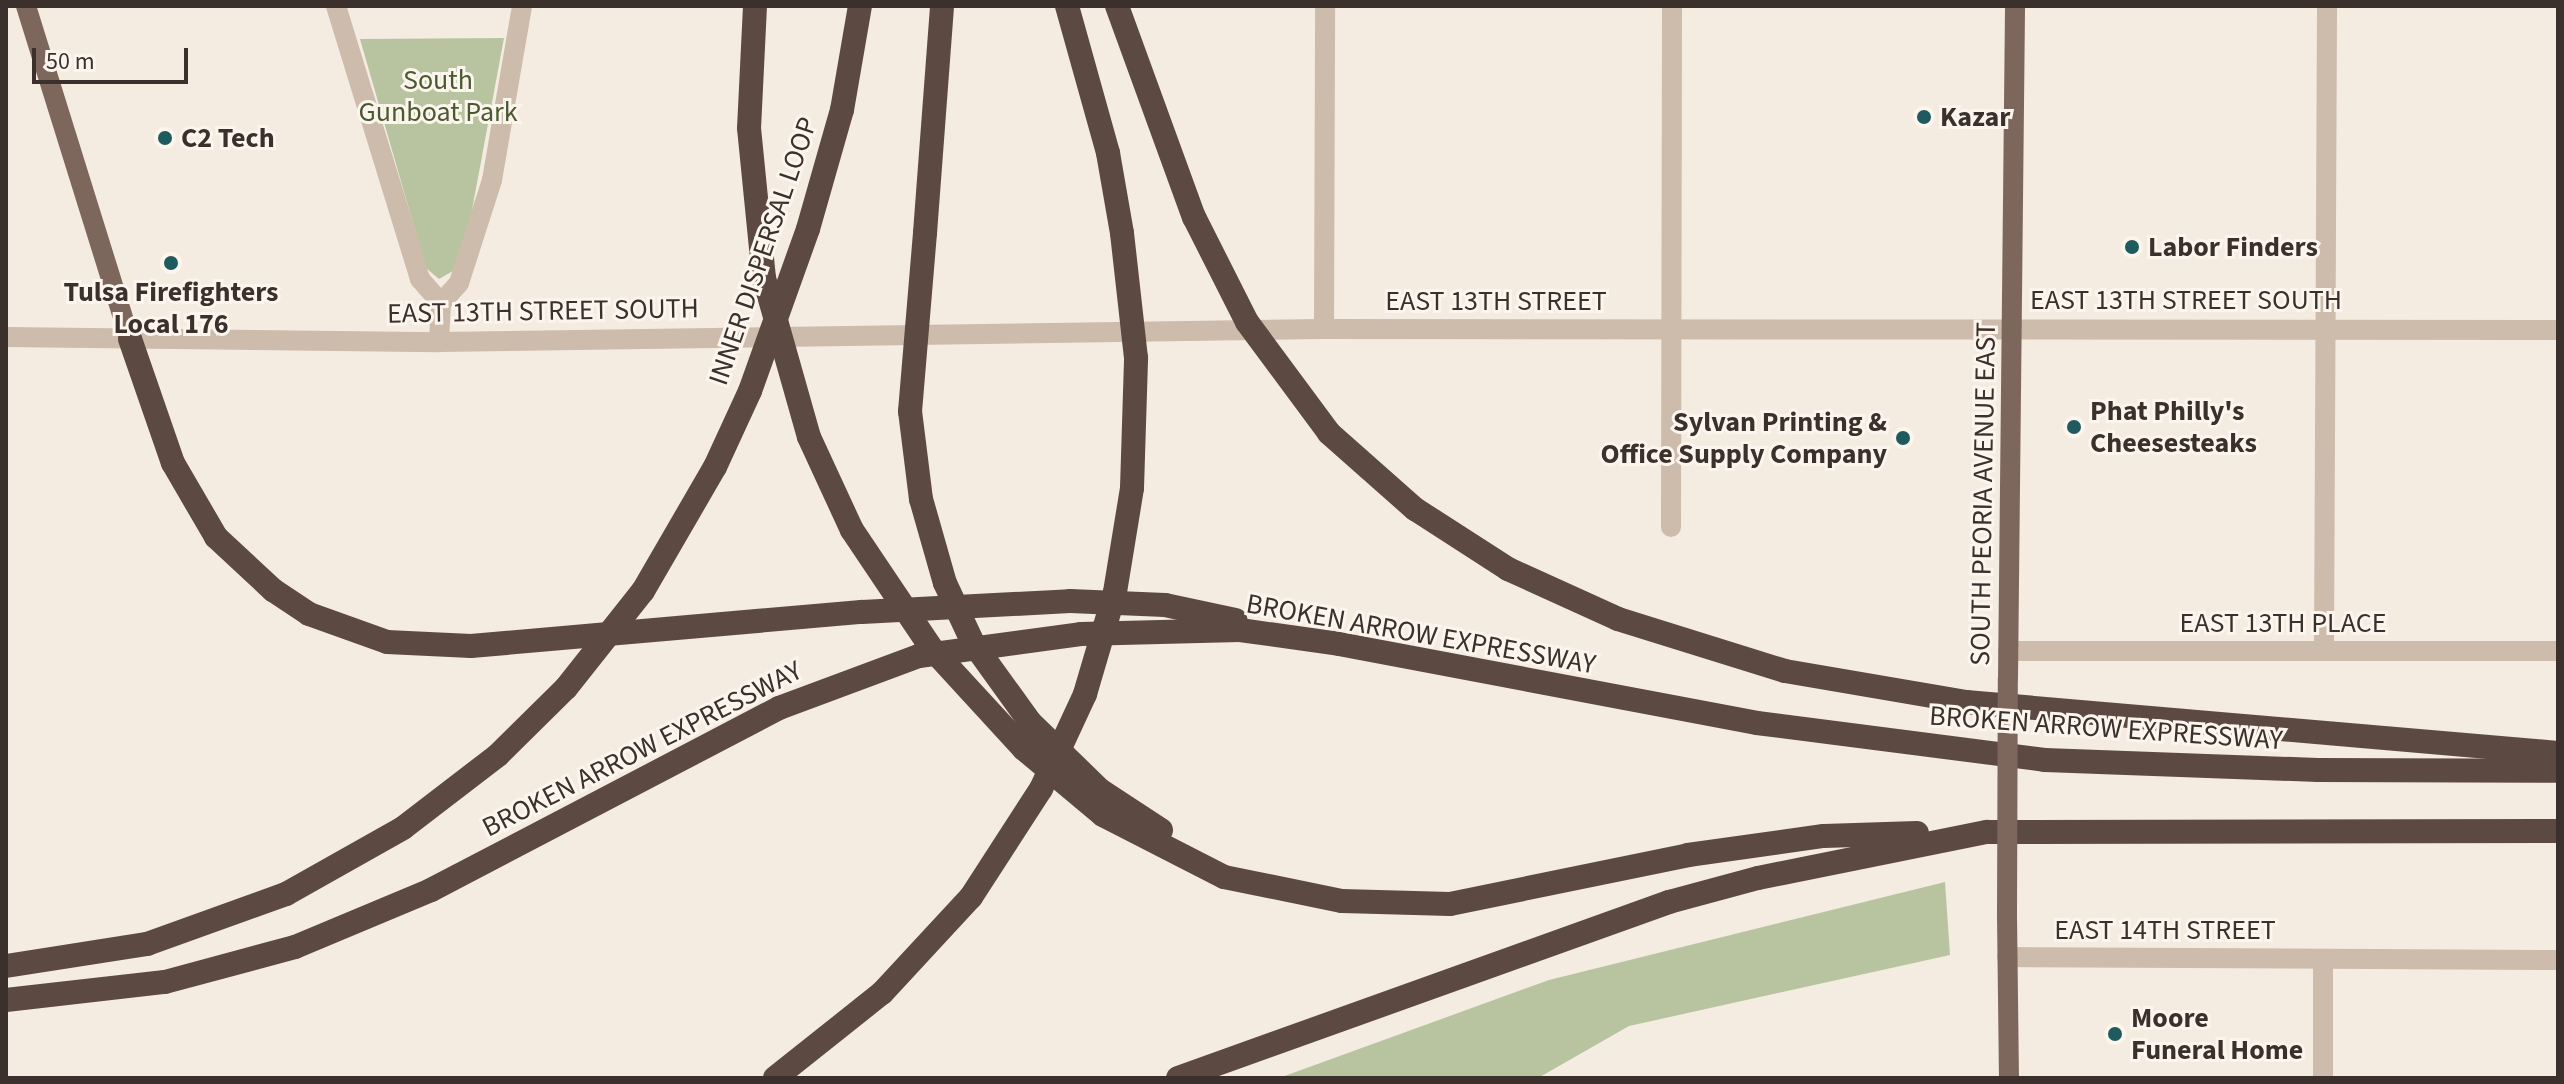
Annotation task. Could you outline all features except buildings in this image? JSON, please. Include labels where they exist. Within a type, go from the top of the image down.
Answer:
[{"type":"highway","points":[[755,6],[749,128],[764,278],[809,437],[852,530],[932,649],[1024,749],[1103,815],[1226,870],[1298,893],[1382,904],[1450,904],[1688,855],[1824,836],[1987,832],[2558,831]]},
{"type":"highway","name":"INNER DISPERSAL LOOP","points":[[6,966],[147,944],[286,894],[403,828],[498,755],[566,688],[643,591],[715,467],[750,391],[808,229],[842,110],[860,6]]},
{"type":"highway","points":[[942,6],[911,372],[913,452],[932,544],[973,643],[1013,702],[1075,769],[1135,815],[1226,870]]},
{"type":"highway","points":[[775,1078],[835,1034],[911,965],[971,897],[1019,828],[1085,694],[1124,544],[1136,409],[1132,300],[1122,233],[1108,153],[1067,6]]},
{"type":"highway","points":[[1117,6],[1194,217],[1247,322],[1329,433],[1415,509],[1508,569],[1618,619],[1785,671],[1966,702],[2147,714],[2558,753]]},
{"type":"highway","points":[[130,339],[173,463],[216,537],[243,566],[309,614],[387,642],[429,648],[531,642],[862,612],[1070,601],[1165,605],[1339,644]]},
{"type":"highway","name":"BROKEN ARROW EXPRESSWAY","points":[[6,1000],[127,988],[205,973],[370,919],[779,708],[919,656],[1039,638],[1141,630],[1240,630],[1339,644],[1572,691],[1935,749],[2222,768],[2558,771]]},
{"type":"highway","points":[[1178,1078],[1669,902],[1772,875],[1987,832]]},
{"type":"main road","points":[[26,6],[130,339]]},
{"type":"main road","name":"SOUTH PEORIA AVENUE EAST","points":[[2009,1078],[2008,651],[2015,6]]},
{"type":"street","points":[[336,6],[420,279],[441,303]]},
{"type":"street","points":[[439,342],[441,303],[459,283],[492,180],[522,6]]},
{"type":"street","points":[[1322,329],[1325,6]]},
{"type":"street","points":[[1671,527],[1672,6]]},
{"type":"street","points":[[2324,650],[2327,6]]},
{"type":"street","name":"EAST 13TH STREET SOUTH","points":[[6,337],[439,342],[1322,329]]},
{"type":"street","name":"EAST 13TH STREET","points":[[1322,329],[1671,329]]},
{"type":"street","name":"EAST 13TH STREET SOUTH","points":[[1671,329],[2558,330]]},
{"type":"street","name":"EAST 13TH PLACE","points":[[2008,651],[2558,651]]},
{"type":"street","name":"EAST 14TH STREET","points":[[2007,957],[2558,960]]},
{"type":"street","points":[[2323,959],[2323,1078]]},
{"type":"green space","name":"South Gunboat Park","points":[[504,38],[469,226],[453,271],[439,279],[426,268],[360,39]]},
{"type":"green space","points":[[1945,882],[1950,955],[1629,1026],[1538,1078],[1279,1078],[1549,980]]},
{"type":"place","name":"Kazar","points":[[1924,117]]},
{"type":"place","name":"C2 Tech","points":[[165,138]]},
{"type":"place","name":"Labor Finders","points":[[2132,247]]},
{"type":"place","name":"Tulsa Firefighters Local 176","points":[[171,263]]},
{"type":"place","name":"Phat Philly's Cheesesteaks","points":[[2074,427]]},
{"type":"place","name":"Sylvan Printing & Office Supply Company","points":[[1903,438]]},
{"type":"place","name":"Moore Funeral Home","points":[[2115,1034]]}]
